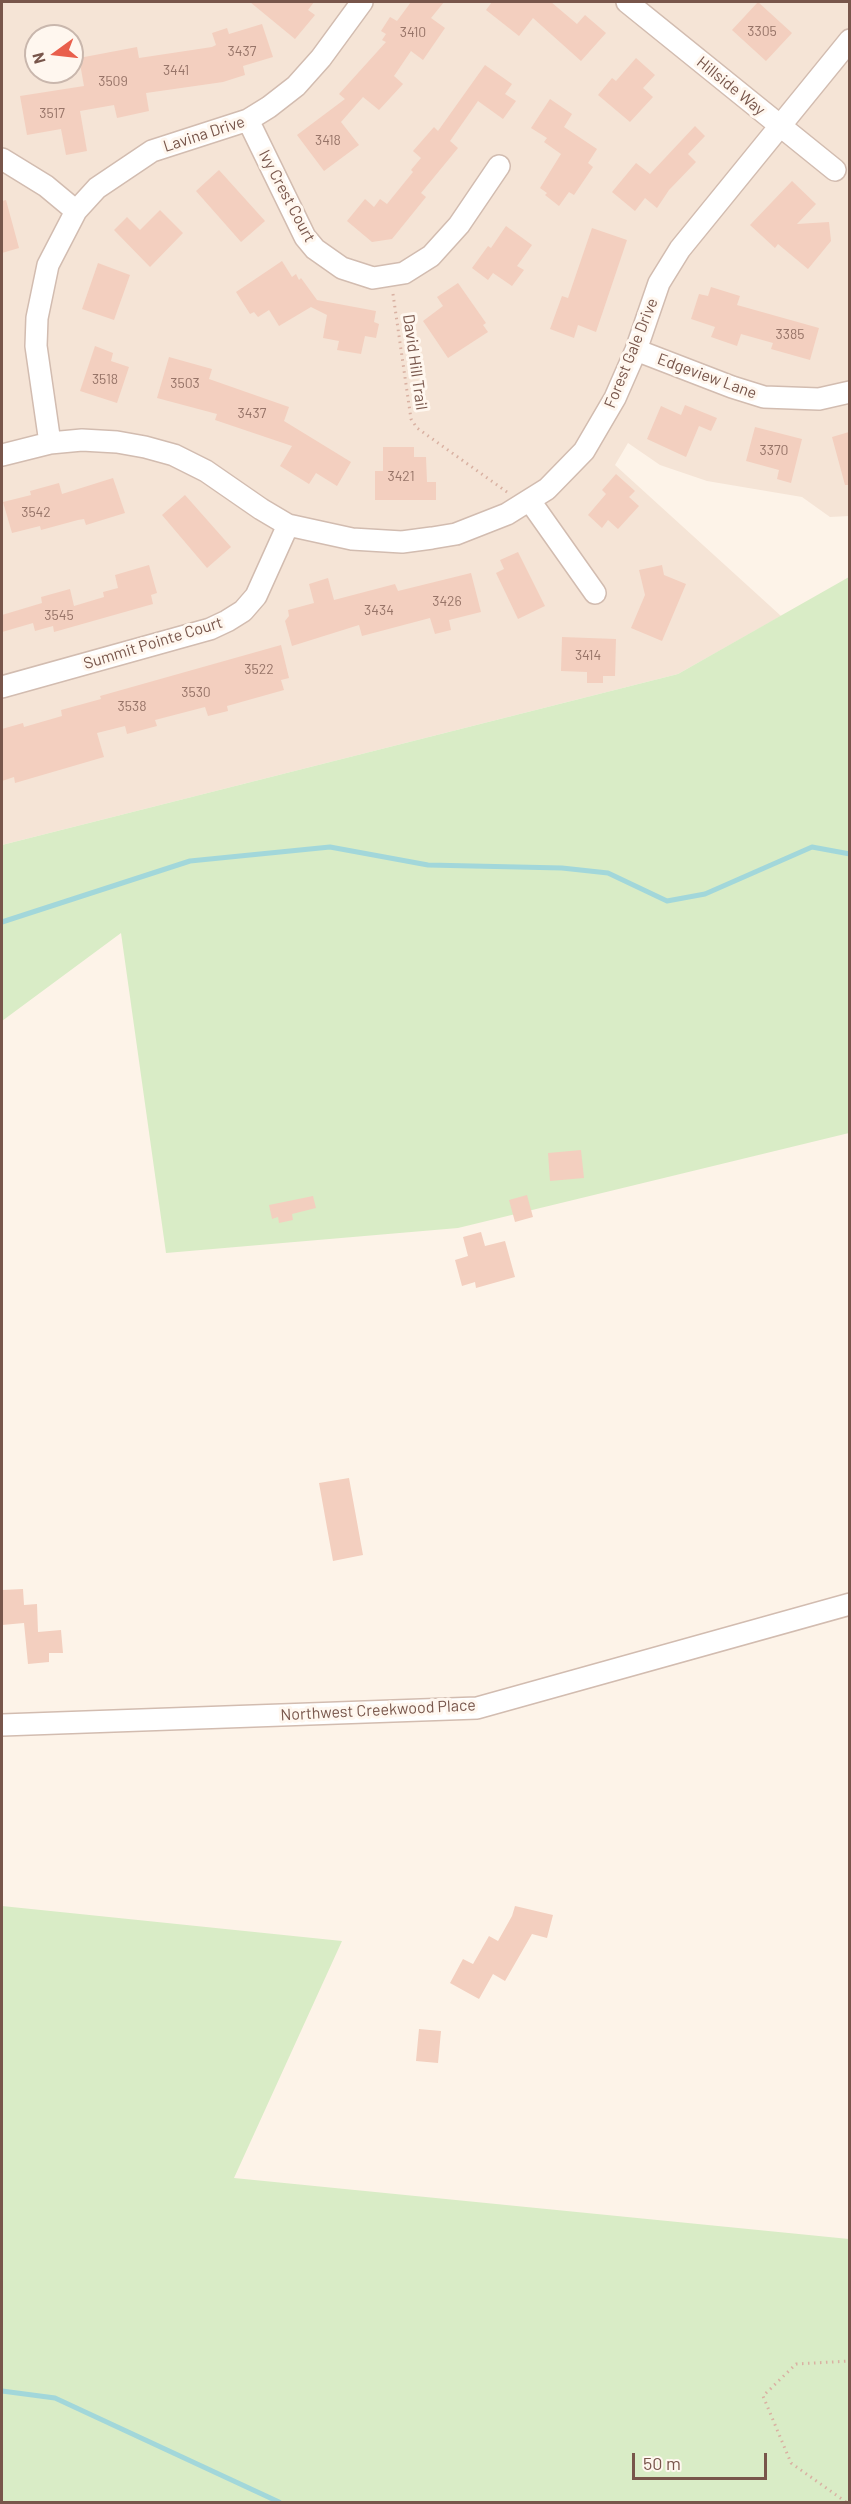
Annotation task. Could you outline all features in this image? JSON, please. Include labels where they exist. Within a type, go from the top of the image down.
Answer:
[{"type":"street","name":"Lavina Drive","points":[[50,443],[36,346],[37,318],[48,265],[76,211],[97,188],[152,151],[248,120],[269,107],[296,86],[321,58],[362,2]]},
{"type":"street","name":"Hillside Way","points":[[627,2],[835,170]]},
{"type":"street","name":"Forest Gale Drive","points":[[2,455],[50,443],[82,440],[117,442],[174,455],[206,471],[288,525],[352,539],[402,542],[456,534],[525,504],[547,489],[584,452],[615,398],[636,350],[659,283],[680,249],[849,40]]},
{"type":"street","name":"Ivy Crest Court","points":[[248,120],[305,237],[315,249],[342,268],[373,278],[404,273],[431,256],[459,225],[499,166]]},
{"type":"street","points":[[2,159],[46,186],[76,211]]},
{"type":"street","name":"Edgeview Lane","points":[[636,350],[764,397],[819,399],[849,392]]},
{"type":"street","points":[[525,504],[595,593]]},
{"type":"street","name":"Summit Pointe Court","points":[[2,687],[210,628],[227,621],[243,611],[256,596],[288,525]]},
{"type":"street","name":"Northwest Creekwood Place","points":[[2,1725],[477,1708],[849,1604]]},
{"type":"path","name":"David Hill Trail","points":[[390,276],[411,420],[417,428],[525,504]]},
{"type":"path","points":[[846,2502],[791,2463],[763,2396],[796,2364],[849,2361]]},
{"type":"shaded area","points":[[2,2],[849,2],[849,516],[830,517],[802,497],[707,481],[660,465],[628,443],[615,465],[781,616],[678,674],[2,845]]},
{"type":"green space","points":[[849,577],[849,1133],[458,1228],[166,1253],[121,933],[2,1021],[2,845],[678,674]]},
{"type":"green space","points":[[2,1906],[342,1941],[234,2178],[849,2239],[849,2502],[2,2502]]},
{"type":"building","points":[[250,2],[314,2],[308,10],[315,15],[295,39]]},
{"type":"building","points":[[411,2],[444,2],[431,18],[445,28],[423,60],[411,51],[394,76],[403,84],[379,110],[363,97],[341,122],[359,145],[324,171],[297,135],[345,99],[339,94],[386,42],[382,40],[386,34],[381,31],[390,17],[397,21]]},
{"type":"building","points":[[492,2],[551,2],[577,24],[585,15],[606,33],[581,61],[533,18],[519,36],[486,10]]},
{"type":"building","points":[[758,2],[792,33],[766,61],[732,30]]},
{"type":"building","points":[[262,24],[273,57],[243,66],[245,75],[223,82],[146,93],[149,111],[117,118],[114,105],[80,111],[87,151],[66,155],[61,129],[27,135],[20,96],[84,86],[84,57],[137,47],[139,58],[212,47],[216,45],[212,33],[227,28],[229,34]]},
{"type":"building","points":[[636,58],[655,75],[643,88],[653,97],[630,122],[598,95],[612,78],[616,81]]},
{"type":"building","points":[[485,65],[512,84],[505,94],[516,101],[503,119],[478,101],[450,141],[458,148],[421,193],[426,197],[392,239],[372,242],[347,221],[365,199],[374,207],[380,199],[387,204],[413,172],[411,170],[421,158],[413,151],[434,127],[438,131]]},
{"type":"building","points":[[550,99],[572,114],[564,127],[597,149],[588,163],[593,167],[574,195],[569,192],[559,206],[540,188],[561,154],[544,142],[547,138],[531,128]]},
{"type":"building","points":[[695,126],[705,136],[688,154],[696,162],[669,190],[657,208],[645,198],[635,211],[612,192],[636,163],[650,174]]},
{"type":"building","points":[[219,170],[265,221],[241,242],[196,191]]},
{"type":"building","points":[[792,181],[816,204],[797,224],[829,222],[831,241],[808,269],[778,244],[775,248],[750,225]]},
{"type":"building","points":[[6,200],[19,248],[2,253],[2,201]]},
{"type":"building","points":[[160,210],[183,233],[150,267],[114,230],[127,217],[140,230]]},
{"type":"building","points":[[506,226],[532,245],[517,266],[524,270],[512,286],[493,273],[488,280],[472,268],[488,246],[491,248]]},
{"type":"building","points":[[592,228],[627,240],[596,332],[578,325],[574,338],[550,329],[562,296],[568,298]]},
{"type":"building","points":[[282,261],[292,277],[296,274],[299,280],[301,278],[317,300],[376,311],[374,322],[379,324],[376,338],[365,336],[361,354],[337,350],[339,341],[323,338],[327,315],[311,307],[279,326],[269,310],[258,317],[254,312],[250,314],[236,292]]},
{"type":"building","points":[[98,263],[130,275],[114,320],[82,309]]},
{"type":"building","points":[[458,283],[486,323],[483,325],[488,332],[448,358],[423,321],[443,306],[437,297]]},
{"type":"building","points":[[711,287],[740,296],[737,305],[819,328],[810,360],[771,349],[773,343],[741,334],[737,346],[711,337],[715,327],[691,319],[699,294],[708,296]]},
{"type":"building","points":[[95,346],[113,353],[111,361],[129,367],[117,403],[80,391]]},
{"type":"building","points":[[169,357],[212,369],[209,379],[289,407],[284,421],[351,462],[337,486],[316,473],[309,484],[280,466],[292,446],[215,420],[217,414],[157,398]]},
{"type":"building","points":[[685,405],[717,418],[711,431],[699,426],[686,457],[647,439],[661,406],[681,415]]},
{"type":"building","points":[[755,427],[802,439],[791,483],[777,479],[779,470],[746,461]]},
{"type":"building","points":[[849,432],[849,485],[845,485],[832,437]]},
{"type":"building","points":[[383,447],[414,447],[414,457],[426,457],[427,482],[436,482],[436,500],[375,500],[375,471],[383,471]]},
{"type":"building","points":[[616,474],[635,491],[629,497],[639,506],[618,529],[608,520],[602,528],[588,515],[606,494],[602,490]]},
{"type":"building","points":[[113,478],[125,513],[86,525],[84,519],[41,530],[40,526],[12,533],[3,502],[31,495],[30,491],[59,483],[62,494]]},
{"type":"building","points":[[185,495],[231,547],[207,568],[162,515]]},
{"type":"building","points":[[518,552],[545,606],[518,619],[496,573],[504,569],[500,560]]},
{"type":"building","points":[[149,565],[157,593],[151,595],[153,604],[54,632],[53,626],[35,631],[33,623],[2,632],[2,615],[42,603],[41,597],[70,589],[74,606],[104,597],[103,592],[118,588],[115,575]]},
{"type":"building","points":[[662,565],[664,575],[686,584],[662,641],[631,628],[645,595],[639,570]]},
{"type":"building","points":[[471,573],[481,612],[449,620],[451,630],[435,634],[430,618],[362,636],[359,625],[292,646],[285,621],[289,616],[288,610],[314,603],[309,584],[328,578],[334,600],[395,584],[398,591]]},
{"type":"building","points":[[562,637],[616,639],[615,676],[603,676],[603,683],[587,683],[587,672],[561,671]]},
{"type":"building","points":[[281,645],[289,678],[281,680],[284,690],[227,706],[228,711],[208,716],[205,707],[155,720],[157,726],[127,734],[125,726],[97,733],[104,757],[15,783],[14,777],[2,781],[2,729],[23,723],[24,727],[62,716],[61,710],[101,699],[100,696]]},
{"type":"building","points":[[581,1150],[584,1178],[550,1181],[548,1153]]},
{"type":"building","points":[[527,1195],[533,1217],[515,1222],[509,1200]]},
{"type":"building","points":[[313,1196],[316,1208],[292,1214],[293,1220],[279,1223],[278,1217],[272,1219],[269,1205]]},
{"type":"building","points":[[481,1232],[485,1246],[505,1241],[515,1277],[476,1288],[475,1282],[462,1286],[455,1260],[468,1256],[463,1237]]},
{"type":"building","points":[[349,1478],[363,1555],[333,1561],[319,1483]]},
{"type":"building","points":[[23,1589],[24,1605],[37,1604],[38,1632],[61,1630],[63,1653],[49,1653],[49,1662],[28,1664],[24,1623],[2,1625],[2,1590]]},
{"type":"building","points":[[515,1906],[553,1915],[547,1938],[532,1934],[505,1981],[493,1974],[479,1999],[450,1983],[463,1959],[473,1964],[489,1936],[498,1941]]},
{"type":"building","points":[[419,2029],[441,2031],[438,2063],[416,2061]]},
{"type":"waterway","points":[[2,922],[190,861],[330,847],[428,865],[562,868],[608,873],[667,901],[705,894],[812,847],[850,854]]},
{"type":"waterway","points":[[2,2391],[55,2398],[279,2502]]}]
